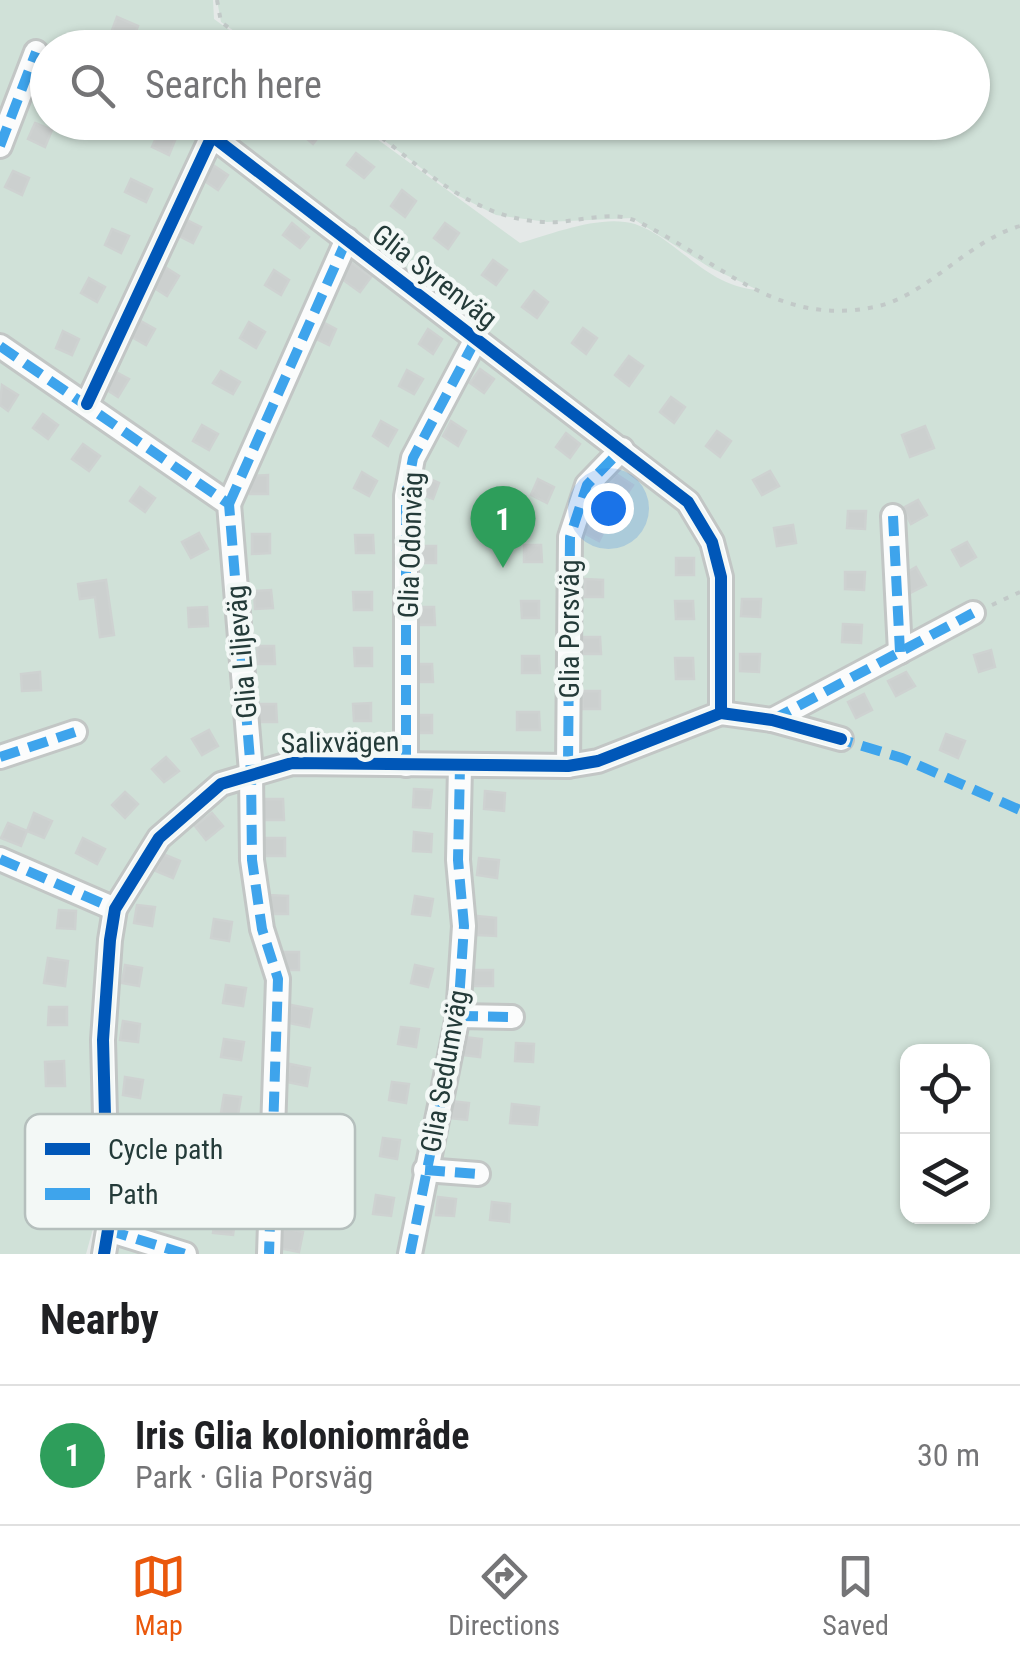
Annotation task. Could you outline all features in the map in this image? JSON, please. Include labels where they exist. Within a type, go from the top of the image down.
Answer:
[{"type":"street","points":[[0,146],[30,68]]},
{"type":"street","name":"Glia Syrenväg","points":[[86,404],[210,140]]},
{"type":"street","name":"Glia Syrenväg","points":[[217,140],[688,502],[712,542],[721,577],[721,713]]},
{"type":"street","points":[[0,346],[229,504],[347,239]]},
{"type":"street","name":"Glia Odonväg","points":[[406,766],[406,496],[413,458],[476,340]]},
{"type":"street","name":"Glia Porsväg","points":[[568,766],[570,537],[587,485],[622,449]]},
{"type":"street","name":"Glia Liljeväg","points":[[229,504],[251,772],[252,860],[262,929],[278,980],[274,1114]]},
{"type":"street","points":[[893,516],[900,652]]},
{"type":"street","points":[[772,720],[973,613]]},
{"type":"street","name":"Salixvägen","points":[[105,1114],[103,1040],[115,909],[159,838],[221,784],[292,763],[568,766],[598,762],[721,713],[772,720],[842,739]]},
{"type":"street","points":[[0,758],[75,732]]},
{"type":"street","name":"Glia Sedumväg","points":[[410,1254],[458,1016],[464,926],[458,860],[460,766]]},
{"type":"street","points":[[0,859],[115,909]]},
{"type":"street","points":[[458,1016],[512,1018]]},
{"type":"street","points":[[425,1170],[478,1174]]},
{"type":"street","name":"Glia Liljeväg","points":[[269,1254],[270,1229]]},
{"type":"street","points":[[108,1230],[185,1254]]},
{"type":"street","name":"Salixvägen","points":[[104,1254],[108,1230]]},
{"type":"path","points":[[217,0],[222,22],[233,30]]},
{"type":"path","points":[[385,140],[457,195],[496,215],[546,222],[632,218],[710,267],[768,296],[824,309],[878,307],[906,294],[980,242],[1020,226]]},
{"type":"path","points":[[973,613],[1020,592]]},
{"type":"shaded area","points":[[0,0],[213,0],[214,19],[229,30],[30,30],[30,140],[378,140],[520,243],[592,223],[635,224],[722,280],[758,290],[709,267],[632,218],[547,222],[496,215],[457,195],[384,140],[990,140],[990,30],[233,30],[221,22],[217,0],[1020,0],[1020,1254],[116,1254],[123,1229],[355,1229],[355,1114],[25,1114],[25,1229],[93,1229],[86,1254],[0,1254]]},
{"type":"building","points":[[117,17],[138,26],[136,30],[112,30]]},
{"type":"building","points":[[155,140],[175,140],[169,155],[152,147]]},
{"type":"building","points":[[356,153],[374,167],[364,178],[347,165]]},
{"type":"building","points":[[213,165],[228,175],[218,190],[203,180]]},
{"type":"building","points":[[13,171],[29,178],[22,195],[5,187]]},
{"type":"building","points":[[131,179],[152,189],[146,202],[125,192]]},
{"type":"building","points":[[402,190],[416,201],[405,217],[391,206]]},
{"type":"building","points":[[185,219],[201,227],[193,243],[177,235]]},
{"type":"building","points":[[292,223],[309,237],[300,248],[283,235]]},
{"type":"building","points":[[445,223],[459,233],[448,249],[434,238]]},
{"type":"building","points":[[112,229],[129,236],[121,253],[105,245]]},
{"type":"building","points":[[346,259],[371,277],[360,292],[335,274]]},
{"type":"building","points":[[493,260],[507,270],[496,285],[482,275]]},
{"type":"building","points":[[165,267],[179,276],[167,296],[153,287]]},
{"type":"building","points":[[274,270],[289,280],[281,295],[265,285]]},
{"type":"building","points":[[89,278],[105,287],[97,302],[81,293]]},
{"type":"building","points":[[534,291],[548,302],[537,318],[522,307]]},
{"type":"building","points":[[139,320],[155,329],[146,345],[130,336]]},
{"type":"building","points":[[319,320],[336,329],[329,345],[312,337]]},
{"type":"building","points":[[249,322],[265,332],[256,348],[240,338]]},
{"type":"building","points":[[583,328],[597,338],[586,354],[572,343]]},
{"type":"building","points":[[428,329],[442,339],[433,354],[419,344]]},
{"type":"building","points":[[63,331],[79,339],[72,355],[56,348]]},
{"type":"building","points":[[629,356],[643,366],[629,386],[615,375]]},
{"type":"building","points":[[480,369],[494,379],[484,393],[470,383]]},
{"type":"building","points":[[407,370],[423,379],[414,394],[399,386]]},
{"type":"building","points":[[114,371],[129,379],[118,397],[104,388]]},
{"type":"building","points":[[221,371],[240,382],[233,394],[213,383]]},
{"type":"building","points":[[2,385],[18,395],[8,411],[0,405]]},
{"type":"building","points":[[671,397],[685,407],[674,423],[660,412]]},
{"type":"building","points":[[43,414],[58,425],[48,439],[33,428]]},
{"type":"building","points":[[381,421],[397,430],[388,446],[373,436]]},
{"type":"building","points":[[451,421],[466,431],[458,446],[443,436]]},
{"type":"building","points":[[202,425],[218,434],[209,450],[193,441]]},
{"type":"building","points":[[925,426],[934,448],[910,457],[902,435]]},
{"type":"building","points":[[717,431],[731,441],[720,457],[706,446]]},
{"type":"building","points":[[566,433],[580,444],[570,458],[556,447]]},
{"type":"building","points":[[83,444],[100,456],[89,471],[72,459]]},
{"type":"building","points":[[770,471],[779,486],[762,495],[753,480]]},
{"type":"building","points":[[362,472],[377,481],[369,496],[354,488]]},
{"type":"building","points":[[616,474],[633,485],[623,500],[606,489]]},
{"type":"building","points":[[268,475],[268,494],[250,494],[250,476]]},
{"type":"building","points":[[423,476],[439,483],[433,499],[417,493]]},
{"type":"building","points":[[538,479],[554,487],[547,503],[531,495]]},
{"type":"building","points":[[140,487],[155,498],[145,512],[130,501]]},
{"type":"building","points":[[918,500],[927,515],[911,524],[903,508]]},
{"type":"building","points":[[848,511],[866,511],[865,529],[847,528]]},
{"type":"building","points":[[591,517],[607,525],[599,541],[584,533]]},
{"type":"building","points":[[793,525],[796,543],[777,546],[774,528]]},
{"type":"building","points":[[199,533],[208,549],[191,558],[182,542]]},
{"type":"building","points":[[252,534],[270,534],[270,553],[252,554]]},
{"type":"building","points":[[355,535],[373,535],[374,553],[356,553]]},
{"type":"building","points":[[967,542],[976,557],[961,566],[952,550]]},
{"type":"building","points":[[524,545],[541,545],[542,562],[524,562]]},
{"type":"building","points":[[418,546],[436,546],[436,563],[419,563]]},
{"type":"building","points":[[676,558],[694,558],[694,575],[676,575]]},
{"type":"building","points":[[916,567],[926,585],[910,593],[901,576]]},
{"type":"building","points":[[845,572],[865,572],[864,590],[845,589]]},
{"type":"building","points":[[585,579],[603,580],[603,597],[585,597]]},
{"type":"building","points":[[106,580],[114,635],[100,637],[95,597],[80,599],[78,584]]},
{"type":"building","points":[[271,590],[273,608],[255,609],[254,591]]},
{"type":"building","points":[[353,592],[372,592],[372,610],[354,610]]},
{"type":"building","points":[[742,599],[761,599],[760,617],[741,616]]},
{"type":"building","points":[[521,601],[539,601],[539,618],[522,618]]},
{"type":"building","points":[[675,601],[693,601],[694,619],[676,619]]},
{"type":"building","points":[[207,607],[208,626],[189,627],[188,608]]},
{"type":"building","points":[[416,607],[434,607],[435,625],[417,625]]},
{"type":"building","points":[[843,624],[862,625],[861,643],[842,642]]},
{"type":"building","points":[[582,637],[600,637],[601,654],[583,654]]},
{"type":"building","points":[[257,646],[274,646],[275,664],[258,664]]},
{"type":"building","points":[[354,648],[372,648],[372,666],[355,666]]},
{"type":"building","points":[[991,650],[995,667],[979,672],[974,655]]},
{"type":"building","points":[[740,654],[760,654],[759,672],[740,671]]},
{"type":"building","points":[[522,656],[539,656],[540,673],[522,673]]},
{"type":"building","points":[[675,658],[693,658],[694,679],[676,679]]},
{"type":"building","points":[[414,664],[432,664],[433,682],[415,682]]},
{"type":"building","points":[[40,672],[41,690],[22,691],[21,674]]},
{"type":"building","points":[[906,672],[915,686],[896,696],[888,681]]},
{"type":"building","points":[[582,691],[600,691],[600,709],[583,709]]},
{"type":"building","points":[[864,694],[872,710],[856,718],[848,702]]},
{"type":"building","points":[[371,703],[371,721],[354,721],[353,704]]},
{"type":"building","points":[[259,704],[276,704],[277,722],[259,722]]},
{"type":"building","points":[[517,712],[539,712],[540,730],[517,730]]},
{"type":"building","points":[[414,715],[432,715],[432,733],[415,733]]},
{"type":"building","points":[[209,730],[218,746],[202,755],[192,739]]},
{"type":"building","points":[[946,734],[965,741],[958,758],[940,750]]},
{"type":"building","points":[[166,757],[179,771],[164,782],[152,769]]},
{"type":"building","points":[[414,789],[432,790],[430,808],[413,807]]},
{"type":"building","points":[[485,791],[505,793],[504,811],[484,809]]},
{"type":"building","points":[[125,792],[138,804],[125,818],[112,805]]},
{"type":"building","points":[[263,799],[283,799],[284,820],[263,820]]},
{"type":"building","points":[[34,813],[52,821],[44,838],[27,831]]},
{"type":"building","points":[[212,813],[223,826],[206,840],[195,826]]},
{"type":"building","points":[[8,823],[27,831],[21,846],[1,838]]},
{"type":"building","points":[[414,832],[432,834],[431,852],[413,851]]},
{"type":"building","points":[[83,838],[105,849],[97,864],[76,853]]},
{"type":"building","points":[[265,838],[285,838],[285,856],[264,856]]},
{"type":"building","points":[[163,854],[180,861],[173,878],[156,871]]},
{"type":"building","points":[[479,858],[499,860],[497,878],[477,875]]},
{"type":"building","points":[[267,895],[288,896],[288,914],[267,914]]},
{"type":"building","points":[[415,896],[433,899],[430,916],[412,914]]},
{"type":"building","points":[[137,905],[155,907],[152,926],[134,923]]},
{"type":"building","points":[[59,910],[76,911],[75,929],[57,928]]},
{"type":"building","points":[[477,916],[496,918],[496,936],[477,935]]},
{"type":"building","points":[[214,919],[232,922],[229,941],[211,938]]},
{"type":"building","points":[[278,952],[299,952],[299,970],[278,970]]},
{"type":"building","points":[[48,958],[68,961],[65,986],[44,983]]},
{"type":"building","points":[[125,965],[142,968],[139,986],[122,983]]},
{"type":"building","points":[[415,965],[433,969],[428,987],[411,983]]},
{"type":"building","points":[[473,970],[493,970],[493,986],[473,986]]},
{"type":"building","points":[[226,985],[246,988],[243,1006],[223,1003]]},
{"type":"building","points":[[291,1005],[312,1009],[309,1027],[289,1023]]},
{"type":"building","points":[[49,1007],[67,1007],[67,1025],[48,1025]]},
{"type":"building","points":[[123,1021],[140,1024],[138,1042],[120,1040]]},
{"type":"building","points":[[401,1027],[419,1029],[416,1047],[398,1044]]},
{"type":"building","points":[[464,1037],[482,1039],[480,1057],[462,1055]]},
{"type":"building","points":[[224,1039],[244,1042],[241,1060],[221,1057]]},
{"type":"building","points":[[516,1043],[534,1044],[533,1062],[515,1061]]},
{"type":"building","points":[[64,1061],[65,1086],[46,1086],[45,1062]]},
{"type":"building","points":[[290,1064],[310,1068],[307,1086],[287,1082]]},
{"type":"building","points":[[125,1077],[143,1080],[140,1098],[123,1095]]},
{"type":"building","points":[[392,1082],[409,1084],[406,1103],[389,1100]]},
{"type":"building","points":[[224,1095],[241,1097],[238,1114],[221,1113]]},
{"type":"building","points":[[451,1101],[469,1103],[467,1120],[448,1118]]},
{"type":"building","points":[[512,1104],[539,1107],[537,1125],[510,1123]]},
{"type":"building","points":[[383,1138],[400,1140],[397,1159],[380,1156]]},
{"type":"building","points":[[376,1195],[394,1198],[391,1216],[373,1214]]},
{"type":"building","points":[[438,1197],[456,1199],[454,1216],[436,1215]]},
{"type":"building","points":[[492,1202],[510,1204],[509,1222],[490,1220]]},
{"type":"building","points":[[214,1229],[234,1229],[233,1235],[213,1233]]},
{"type":"building","points":[[283,1229],[303,1232],[299,1252],[279,1248]]},
{"type":"marked path","points":[[0,146],[30,68]]},
{"type":"marked path","points":[[229,504],[347,239]]},
{"type":"marked path","points":[[406,765],[406,496],[413,458],[476,339]]},
{"type":"marked path","points":[[0,346],[229,504],[251,772],[252,860],[262,929],[278,979],[274,1114]]},
{"type":"marked path","points":[[568,766],[570,537],[587,485],[622,449]]},
{"type":"marked path","points":[[893,516],[900,652]]},
{"type":"marked path","points":[[772,720],[973,613]]},
{"type":"marked path","points":[[0,757],[75,732]]},
{"type":"marked path","points":[[833,737],[902,758],[1020,810]]},
{"type":"marked path","points":[[410,1254],[458,1016],[464,926],[458,860],[460,766]]},
{"type":"marked path","points":[[0,859],[115,909]]},
{"type":"marked path","points":[[458,1016],[512,1017]]},
{"type":"marked path","points":[[425,1170],[478,1174]]},
{"type":"marked path","points":[[269,1254],[270,1229]]},
{"type":"marked path","points":[[108,1230],[185,1254]]},
{"type":"cycle path","points":[[87,404],[210,140]]},
{"type":"cycle path","points":[[217,140],[688,502],[712,542],[721,577],[721,713]]},
{"type":"cycle path","points":[[105,1114],[103,1040],[115,909],[159,838],[221,784],[292,763],[568,766],[598,761],[721,713],[772,720],[841,739]]},
{"type":"cycle path","points":[[104,1254],[108,1229]]},
{"type":"place","name":"Iris Glia koloniområde","points":[[503,568]]}]
